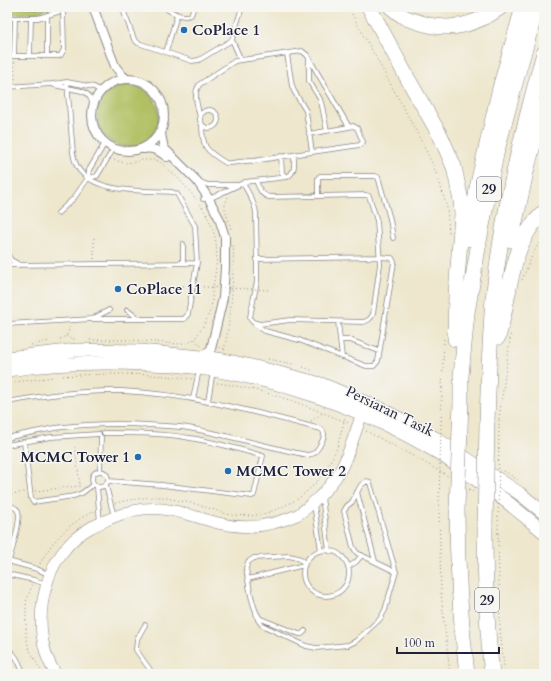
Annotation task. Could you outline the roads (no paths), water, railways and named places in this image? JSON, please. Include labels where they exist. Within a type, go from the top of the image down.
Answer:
[{"type":"highway","points":[[369,7],[441,137],[454,167],[462,214],[456,294],[455,337],[461,376]]},
{"type":"highway","points":[[391,7],[406,18],[432,26],[449,27],[473,23],[501,7]]},
{"type":"highway","points":[[467,313],[464,291],[465,272],[476,188],[500,88],[523,7]]},
{"type":"highway","name":"29","points":[[467,674],[457,555],[461,376],[467,313],[496,154],[537,7]]},
{"type":"highway","name":"29","points":[[492,674],[489,653],[485,525],[493,420],[489,363],[493,293],[509,194],[544,53]]},
{"type":"highway","points":[[491,321],[501,294],[506,262],[527,168],[544,105]]},
{"type":"highway","points":[[489,363],[499,334],[515,262],[522,243],[533,224],[544,212]]},
{"type":"main road","points":[[7,358],[77,350],[140,351],[207,365]]},
{"type":"main road","points":[[7,370],[82,363],[207,365]]},
{"type":"main road","name":"Persiaran Tasik","points":[[207,365],[238,375],[302,391],[362,413],[414,438],[442,455],[506,501],[544,532]]},
{"type":"main road","name":"Persiaran Tasik","points":[[207,365],[260,368],[320,384],[381,409],[435,438],[519,493],[544,513]]},
{"type":"street","points":[[93,7],[115,66],[127,79]]},
{"type":"street","points":[[115,66],[115,82]]},
{"type":"street","points":[[206,199],[192,182],[156,149],[151,148],[128,151],[114,148],[105,143],[96,132],[92,120],[93,106],[101,91],[105,87],[115,82],[127,79],[143,83],[157,93],[162,104],[164,115],[161,134],[164,148],[197,181],[206,199],[214,220],[225,256],[223,298],[207,365]]},
{"type":"street","points":[[138,150],[153,141],[160,132],[164,120]]},
{"type":"street","points":[[56,674],[48,658],[44,645],[42,626],[43,598],[48,579],[60,556],[68,545],[80,534],[122,513],[136,510],[162,509],[225,524],[250,527],[274,523],[299,514],[321,494],[335,478],[341,467],[362,413]]},
{"type":"lane","points":[[7,18],[38,18],[64,8],[74,7]]},
{"type":"lane","points":[[122,7],[138,43],[192,61],[199,60],[232,40]]},
{"type":"lane","points":[[167,7],[168,10],[176,15],[185,16],[192,15],[194,7]]},
{"type":"lane","points":[[241,60],[232,40],[242,7]]},
{"type":"lane","points":[[7,56],[59,56],[63,53],[64,8]]},
{"type":"lane","points":[[47,15],[47,56]]},
{"type":"lane","points":[[166,52],[176,15]]},
{"type":"lane","points":[[14,56],[15,18]]},
{"type":"lane","points":[[30,56],[31,18]]},
{"type":"lane","points":[[309,134],[327,131],[349,127],[353,126],[357,128],[364,142],[360,145],[253,161],[244,160],[226,163],[208,150],[204,142],[196,93],[198,87],[200,84],[235,61],[302,51],[305,52],[349,127]]},
{"type":"lane","points":[[287,54],[292,86],[306,111],[312,152]]},
{"type":"lane","points":[[309,59],[310,81],[322,106],[327,131]]},
{"type":"lane","points":[[7,324],[92,319],[184,319],[188,314],[197,263],[195,226],[176,194],[172,192],[108,187],[96,183],[81,172],[75,161],[73,153],[67,82]]},
{"type":"lane","points":[[7,87],[67,82],[94,87],[101,91]]},
{"type":"lane","points":[[52,84],[86,92],[91,98],[93,106]]},
{"type":"lane","points":[[200,118],[203,113],[208,110],[216,112],[219,117],[218,123],[212,128],[206,128],[202,124]]},
{"type":"lane","points":[[58,213],[74,198],[88,178],[89,170],[105,143]]},
{"type":"lane","points":[[88,178],[97,176],[114,148]]},
{"type":"lane","points":[[197,181],[208,185],[241,184],[286,177],[292,173],[294,169],[294,155]]},
{"type":"lane","points":[[280,156],[282,173],[286,177]]},
{"type":"lane","points":[[318,196],[318,178],[320,176],[378,177],[390,219],[393,238]]},
{"type":"lane","points":[[254,323],[260,324],[290,320],[338,322],[367,321],[373,314],[380,264],[377,221],[369,196],[266,196],[261,192],[256,181]]},
{"type":"lane","points":[[206,199],[241,184]]},
{"type":"lane","points":[[241,184],[256,208],[257,282],[250,317],[251,320],[265,331],[299,340],[366,366],[374,366],[378,361],[394,262],[392,258],[257,259]]},
{"type":"lane","points":[[183,244],[183,263]]},
{"type":"lane","points":[[7,253],[11,260],[21,265]]},
{"type":"lane","points":[[7,265],[197,263]]},
{"type":"lane","points":[[92,319],[109,310]]},
{"type":"lane","points":[[127,310],[139,319]]},
{"type":"lane","points":[[338,322],[342,357]]},
{"type":"lane","points":[[340,340],[350,340],[379,351]]},
{"type":"lane","points":[[194,399],[207,365]]},
{"type":"lane","points":[[207,365],[208,401]]},
{"type":"lane","points":[[7,402],[66,394],[107,391],[140,392],[208,401],[321,429],[324,432],[323,439],[315,452],[307,455],[187,428],[141,425],[106,424],[55,428],[7,438]]},
{"type":"lane","points":[[7,445],[51,436],[143,433],[190,438],[263,456],[254,495],[252,496],[162,484],[109,481]]},
{"type":"lane","points":[[100,470],[101,435]]},
{"type":"lane","points":[[24,442],[30,492],[33,502],[74,496],[95,485]]},
{"type":"lane","points":[[100,470],[105,472],[109,478],[106,486],[114,517]]},
{"type":"lane","points":[[100,470],[94,474],[92,479],[95,485],[100,523]]},
{"type":"lane","points":[[304,564],[298,558],[289,556],[254,558],[248,562],[248,580],[258,620],[262,625],[306,646],[316,648],[344,646],[356,641],[380,619],[385,610],[396,572],[370,483],[367,482],[361,485],[352,502],[344,511],[353,547],[362,555],[396,572]]},
{"type":"lane","points":[[95,485],[100,487],[106,486]]},
{"type":"lane","points":[[357,492],[375,561]]},
{"type":"lane","points":[[321,494],[329,551]]},
{"type":"lane","points":[[313,502],[321,551]]},
{"type":"lane","points":[[7,506],[14,507],[19,515],[7,567]]},
{"type":"lane","points":[[321,551],[338,553],[342,556],[348,567],[348,577],[344,587],[336,593],[325,595],[314,592],[307,586],[304,580],[304,564],[311,555],[321,551]]},
{"type":"lane","points":[[348,567],[356,562],[362,555]]},
{"type":"lane","points":[[8,561],[37,569],[48,579]]},
{"type":"lane","points":[[248,580],[304,564]]},
{"type":"lane","points":[[7,574],[34,580],[48,579]]},
{"type":"lane","points":[[256,613],[261,619],[294,633],[302,634],[305,631]]},
{"type":"lane","points":[[146,625],[137,639],[136,650],[153,674]]},
{"type":"lane","points":[[7,650],[14,655],[24,674]]},
{"type":"place","name":"CoPlace 1","points":[[184,30]]},
{"type":"place","name":"CoPlace 11","points":[[118,289]]},
{"type":"place","name":"MCMC Tower 1","points":[[138,457]]},
{"type":"place","name":"MCMC Tower 2","points":[[228,471]]}]
